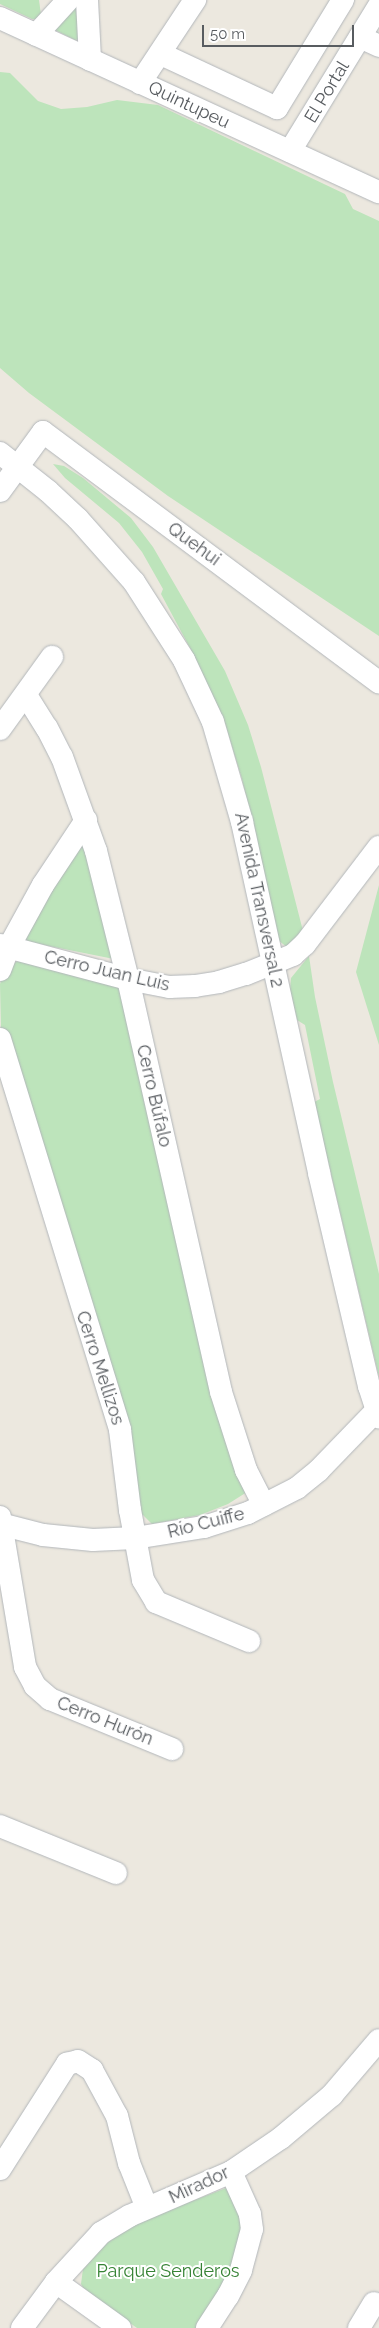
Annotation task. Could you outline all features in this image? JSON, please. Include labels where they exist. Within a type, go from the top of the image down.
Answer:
[{"type":"street","points":[[36,35],[68,0]]},
{"type":"street","points":[[88,0],[90,60]]},
{"type":"street","points":[[140,83],[195,0]]},
{"type":"street","points":[[161,54],[277,108],[343,0]]},
{"type":"street","name":"El Portal","points":[[290,151],[370,41],[379,6]]},
{"type":"street","name":"Quintupeu","points":[[0,18],[379,192]]},
{"type":"street","name":"Quehui","points":[[9,460],[43,432],[379,682]]},
{"type":"street","points":[[0,491],[9,460]]},
{"type":"street","name":"Avenida Transversal 2","points":[[9,460],[72,513],[116,559],[151,606],[184,660],[213,722],[230,776],[326,1202],[378,1414]]},
{"type":"street","points":[[0,729],[52,657]]},
{"type":"street","name":"Cerro Búfalo","points":[[26,695],[47,728],[62,757],[96,851],[128,979],[221,1392],[246,1470],[264,1505]]},
{"type":"street","points":[[0,970],[5,946],[86,820]]},
{"type":"street","name":"Cerro Juan Luis","points":[[5,946],[128,979],[168,987],[195,986],[237,977],[293,955],[305,944],[379,847]]},
{"type":"street","name":"Cerro Mellizos","points":[[0,1039],[120,1430],[135,1538],[143,1580],[148,1592],[156,1602],[249,1641]]},
{"type":"street","name":"Río Cuiffe","points":[[0,1522],[68,1539],[93,1540],[135,1538],[204,1527],[264,1505],[296,1488],[319,1470],[378,1414]]},
{"type":"street","name":"Cerro Hurón","points":[[0,1522],[25,1666],[35,1686],[50,1699],[172,1749]]},
{"type":"street","points":[[0,1826],[116,1873]]},
{"type":"street","name":"Mirador","points":[[22,2328],[56,2282],[102,2233],[147,2208],[200,2187],[231,2172],[296,2127],[366,2057],[379,2040]]},
{"type":"street","points":[[0,2169],[66,2064],[78,2060],[92,2070],[117,2116],[129,2163],[147,2208]]},
{"type":"street","points":[[207,2328],[228,2296],[241,2270],[252,2229],[250,2214],[231,2172]]},
{"type":"street","points":[[56,2282],[120,2328]]},
{"type":"street","points":[[359,2328],[374,2302]]},
{"type":"green space","points":[[0,0],[39,0],[41,15],[37,19],[32,19],[0,4]]},
{"type":"green space","points":[[76,7],[79,39],[75,40],[55,30]]},
{"type":"green space","points":[[0,72],[10,73],[38,101],[61,109],[87,107],[117,100],[158,105],[345,194],[353,209],[379,221],[379,636],[168,496],[29,393],[0,368]]},
{"type":"green space","points":[[53,464],[64,466],[83,478],[131,518],[153,547],[225,671],[248,725],[261,767],[303,931],[288,948],[278,940],[242,779],[223,718],[190,648],[161,594],[163,589],[142,552],[119,523],[65,478]]},
{"type":"green space","points":[[83,839],[114,959],[29,942],[25,940],[22,931]]},
{"type":"green space","points":[[379,885],[379,1045],[356,972]]},
{"type":"green space","points":[[309,956],[315,997],[333,1082],[379,1274],[379,1377],[314,1102],[320,1099],[305,1025],[297,1020],[290,991],[291,978]]},
{"type":"green space","points":[[20,960],[119,986],[247,1492],[228,1504],[200,1515],[152,1524],[140,1512],[124,1414],[1,1028],[0,984],[3,976],[14,963]]},
{"type":"green space","name":"Parque Senderos","points":[[226,2188],[232,2190],[247,2237],[199,2328],[137,2328],[85,2291],[81,2284],[83,2269],[107,2243],[122,2232],[140,2221]]}]
